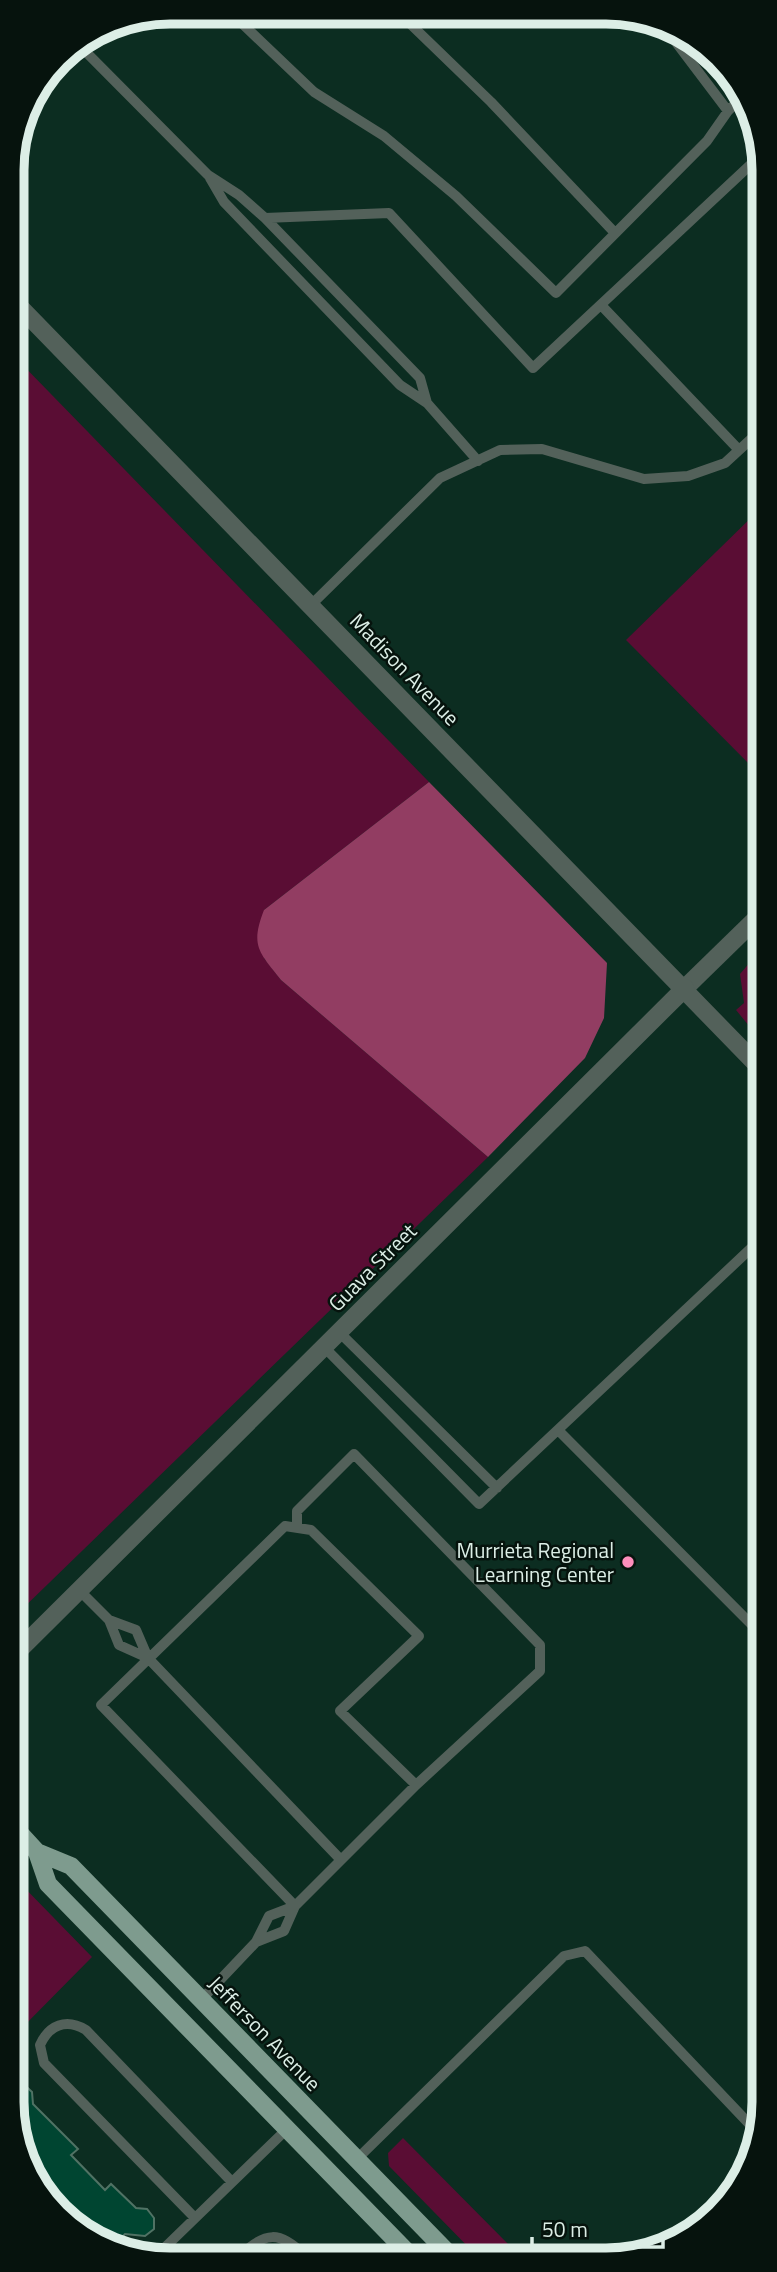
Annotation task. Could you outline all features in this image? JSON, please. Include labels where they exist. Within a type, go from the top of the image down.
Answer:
[{"type":"main road","name":"Jefferson Avenue","points":[[24,1838],[37,1852],[48,1884],[403,2248]]},
{"type":"main road","name":"Jefferson Avenue","points":[[37,1852],[71,1866],[443,2248]]},
{"type":"street","name":"Madison Avenue","points":[[25,312],[752,1059]]},
{"type":"street","name":"Guava Street","points":[[24,1645],[752,923]]},
{"type":"lane","points":[[411,24],[491,102],[615,233]]},
{"type":"lane","points":[[243,25],[314,92],[384,136],[456,196],[556,293],[707,141],[736,103]]},
{"type":"lane","points":[[676,42],[728,111]]},
{"type":"lane","points":[[86,52],[208,175],[239,195],[265,218],[420,378],[427,403]]},
{"type":"lane","points":[[265,218],[389,213],[533,368],[752,164]]},
{"type":"lane","points":[[208,175],[224,202],[400,386],[427,403],[478,460]]},
{"type":"lane","points":[[601,305],[739,450]]},
{"type":"lane","points":[[311,605],[440,478],[500,450],[542,449],[644,479],[688,476],[725,463],[752,438]]},
{"type":"lane","points":[[324,1347],[479,1504],[752,1247]]},
{"type":"lane","points":[[339,1332],[497,1488]]},
{"type":"lane","points":[[558,1430],[752,1625]]},
{"type":"lane","points":[[256,1942],[284,1931],[295,1906],[416,1785],[540,1671],[540,1645],[354,1454],[297,1511],[296,1528]]},
{"type":"lane","points":[[295,1906],[101,1705],[285,1525],[311,1530],[419,1636],[340,1711],[416,1785]]},
{"type":"lane","points":[[79,1590],[109,1620],[119,1645],[148,1658]]},
{"type":"lane","points":[[109,1620],[136,1630],[148,1658],[341,1860]]},
{"type":"lane","points":[[201,2000],[256,1942],[269,1916],[295,1906]]},
{"type":"lane","points":[[356,2159],[564,1956],[585,1951],[750,2125]]},
{"type":"lane","points":[[195,2218],[44,2063],[40,2045],[49,2030],[63,2024],[86,2029],[232,2182]]},
{"type":"lane","points":[[165,2247],[287,2129]]},
{"type":"lane","points":[[248,2248],[255,2241],[272,2236],[292,2242],[298,2248]]},
{"type":"shaded area","points":[[25,367],[429,782],[264,910],[264,958],[281,980],[488,1157],[24,1607]]},
{"type":"shaded area","points":[[752,517],[752,767],[626,640]]},
{"type":"shaded area","points":[[429,782],[607,963],[604,1018],[585,1058],[488,1157],[281,980],[262,955],[257,941],[264,910]]},
{"type":"shaded area","points":[[752,960],[752,1030],[736,1010],[744,1003],[740,974]]},
{"type":"shaded area","points":[[24,1887],[92,1957],[24,2026]]},
{"type":"shaded area","points":[[403,2138],[512,2248],[469,2248],[389,2166],[388,2153]]},
{"type":"building","points":[[24,2084],[32,2092],[33,2104],[78,2149],[71,2155],[105,2190],[111,2184],[136,2208],[147,2209],[154,2218],[154,2229],[145,2236],[125,2234],[120,2239],[97,2228],[67,2205],[49,2183],[32,2149],[27,2130]]},
{"type":"place","name":"Murrieta Regional Learning Center","points":[[628,1562]]}]
